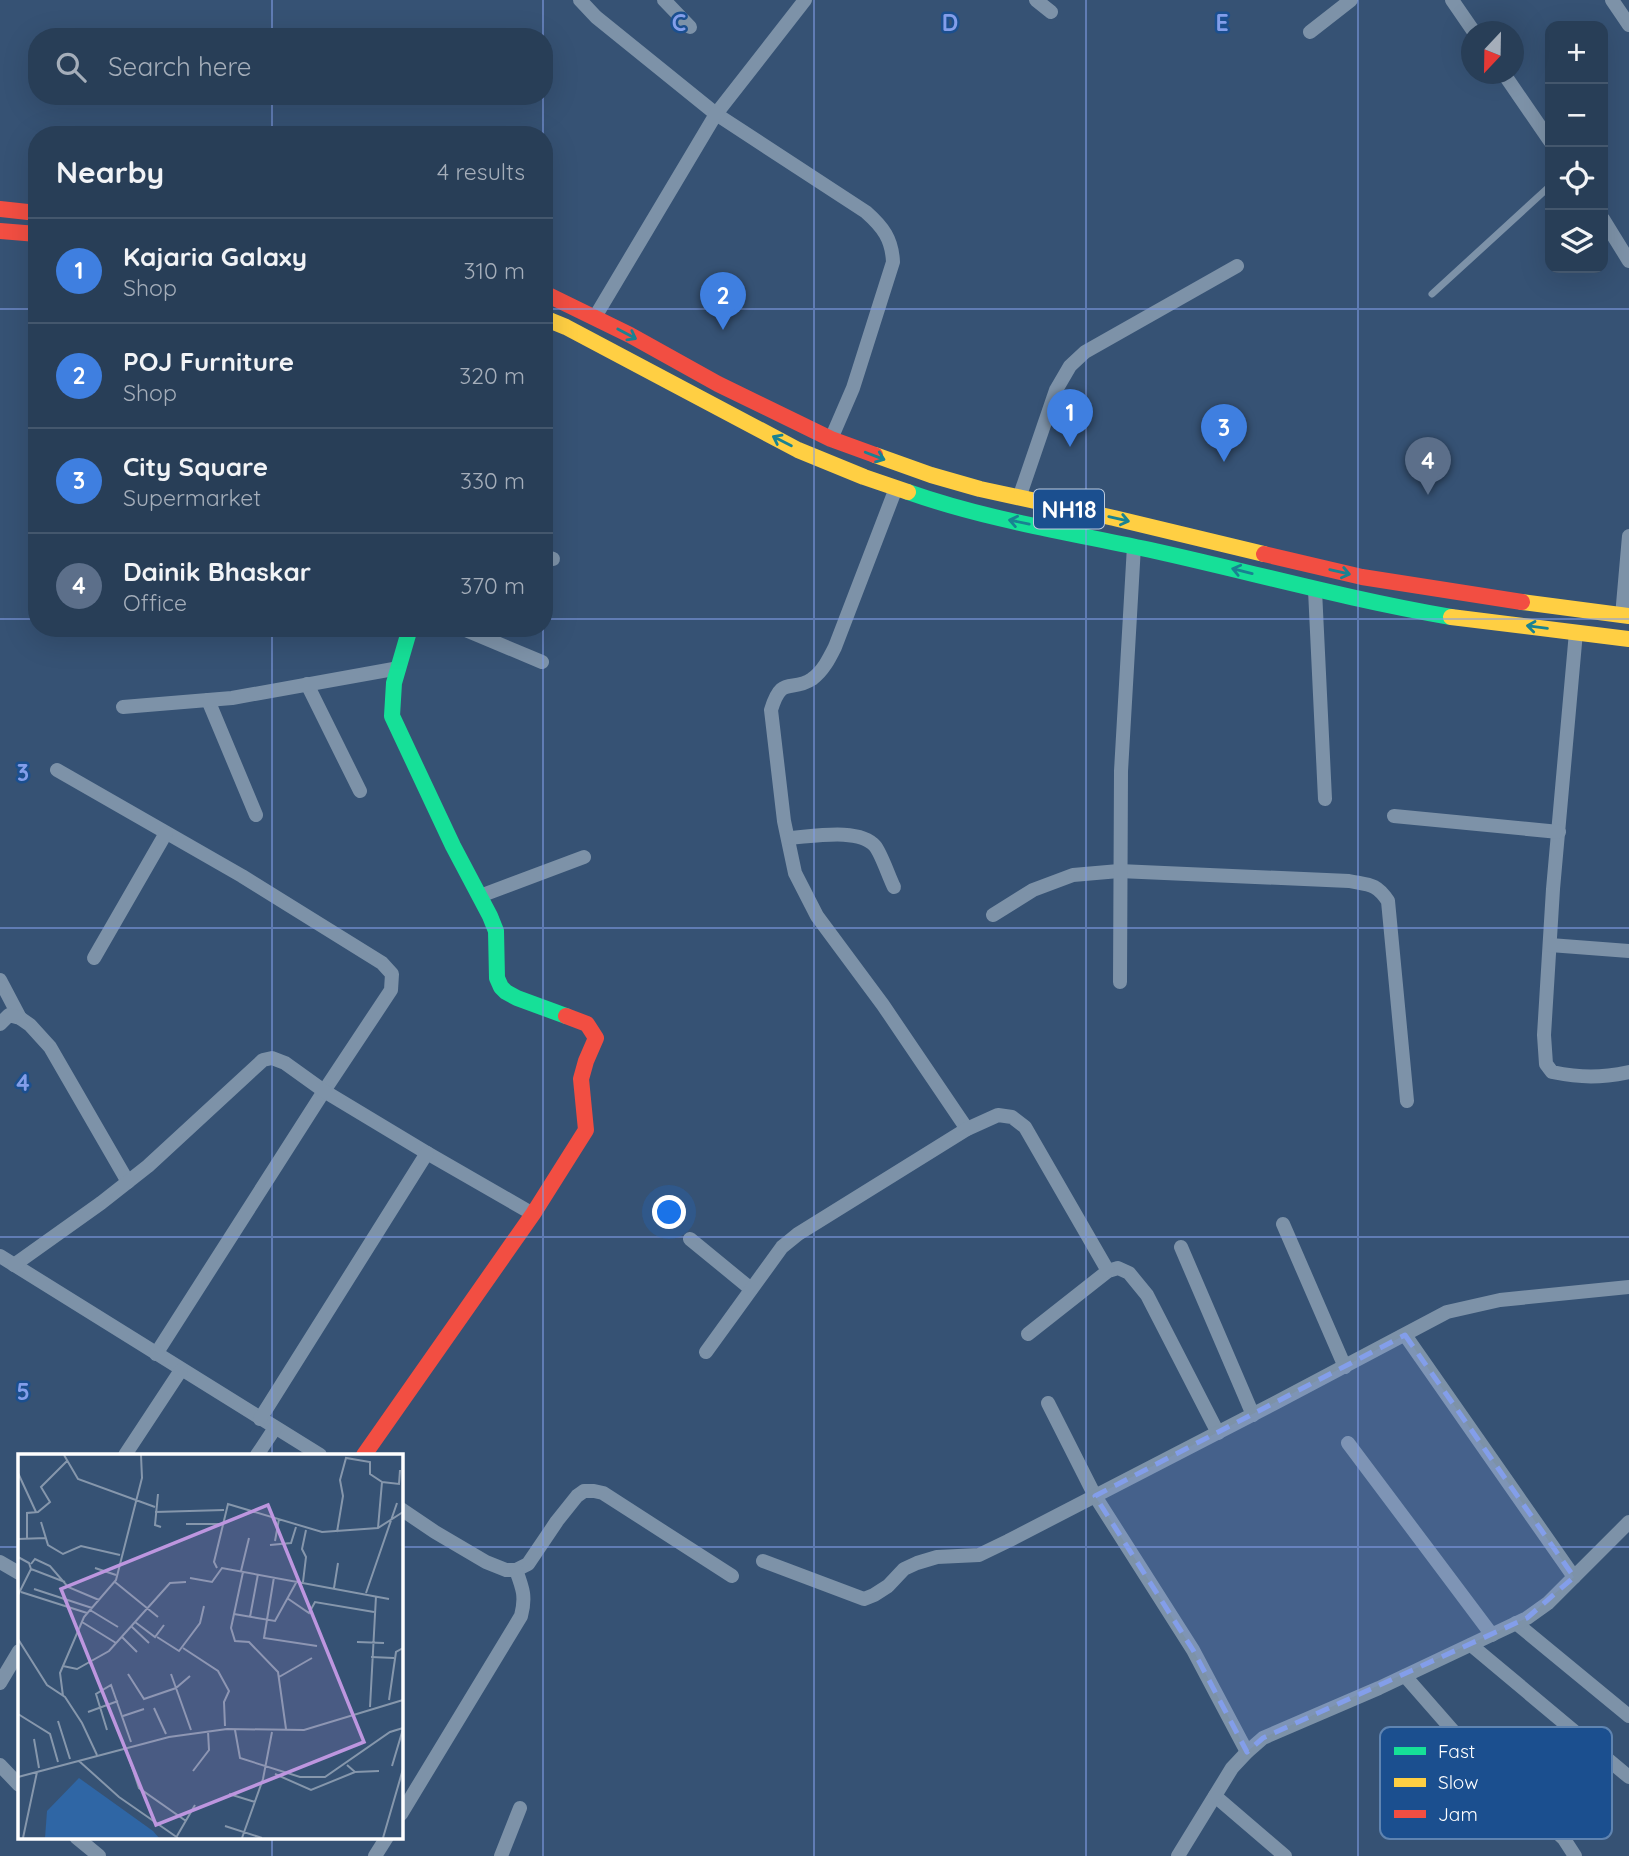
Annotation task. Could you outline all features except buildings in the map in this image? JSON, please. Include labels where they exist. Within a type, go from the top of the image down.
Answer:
[{"type":"main road","points":[[0,209],[28,212]]},
{"type":"main road","points":[[0,231],[28,233]]},
{"type":"main road","name":"NH18","points":[[553,297],[718,384],[831,439],[931,475],[980,489],[1362,577],[1626,616]]},
{"type":"main road","name":"NH18","points":[[553,322],[799,450],[864,477],[939,503],[1388,606],[1629,639]]},
{"type":"main road","points":[[365,1454],[533,1214],[586,1130],[587,1116],[581,1085],[584,1068],[596,1038],[587,1024],[517,998],[501,987],[497,978],[496,931],[392,716],[391,707],[407,637]]},
{"type":"street","points":[[580,0],[596,17],[716,114],[866,212],[882,226],[892,249],[893,262],[852,388],[831,439]]},
{"type":"street","points":[[664,0],[690,27]]},
{"type":"street","points":[[595,317],[716,114],[805,0]]},
{"type":"street","points":[[1036,0],[1051,12]]},
{"type":"street","points":[[1310,32],[1351,0]]},
{"type":"street","points":[[1452,0],[1466,21]]},
{"type":"street","points":[[1612,0],[1629,25]]},
{"type":"street","points":[[1511,84],[1545,134]]},
{"type":"street","points":[[1608,227],[1629,261]]},
{"type":"street","points":[[1019,498],[1056,390],[1070,366],[1085,352],[1237,266]]},
{"type":"street","points":[[895,488],[835,647],[822,671],[809,681],[786,686],[776,695],[771,710],[795,873],[817,916],[883,1005],[967,1129]]},
{"type":"street","points":[[1626,616],[1629,536]]},
{"type":"street","points":[[1120,982],[1121,771],[1134,546]]},
{"type":"street","points":[[1315,590],[1325,799]]},
{"type":"street","points":[[1576,632],[1550,945],[1544,1035],[1546,1063],[1552,1072],[1578,1077],[1629,1072]]},
{"type":"street","points":[[482,637],[542,662]]},
{"type":"street","points":[[123,707],[232,698],[399,667]]},
{"type":"street","points":[[307,684],[360,791]]},
{"type":"street","points":[[208,700],[256,815]]},
{"type":"street","points":[[57,770],[242,876],[382,962],[392,974],[391,990],[156,1354]]},
{"type":"street","points":[[1394,816],[1559,832]]},
{"type":"street","points":[[94,958],[166,832]]},
{"type":"street","points":[[788,838],[847,834],[862,838],[875,846],[894,887]]},
{"type":"street","points":[[480,896],[584,857]]},
{"type":"street","points":[[993,915],[1033,890],[1056,880],[1073,875],[1119,871],[1349,881],[1372,885],[1380,890],[1388,901],[1407,1101]]},
{"type":"street","points":[[1550,945],[1629,951]]},
{"type":"street","points":[[0,980],[20,1018]]},
{"type":"street","points":[[0,1024],[9,1016],[20,1018],[50,1047],[128,1182]]},
{"type":"street","points":[[14,1265],[148,1166],[263,1059],[272,1058],[285,1063],[324,1091],[533,1214]]},
{"type":"street","points":[[706,1352],[782,1247],[798,1234],[967,1129],[998,1115],[1012,1116],[1025,1127],[1108,1271]]},
{"type":"street","points":[[260,1419],[427,1153]]},
{"type":"street","points":[[1283,1224],[1345,1367]]},
{"type":"street","points":[[690,1239],[751,1289]]},
{"type":"street","points":[[1181,1247],[1253,1415]]},
{"type":"street","points":[[0,1256],[318,1454]]},
{"type":"street","points":[[1028,1334],[1108,1271],[1118,1268],[1129,1273],[1147,1295],[1218,1433]]},
{"type":"street","points":[[763,1561],[864,1599],[888,1586],[904,1569],[917,1563],[937,1557],[979,1555],[1447,1312],[1500,1300],[1629,1287]]},
{"type":"street","points":[[1405,1335],[1574,1577]]},
{"type":"street","points":[[126,1454],[181,1370]]},
{"type":"street","points":[[1048,1402],[1095,1496],[1193,1650],[1247,1752]]},
{"type":"street","points":[[258,1454],[275,1428]]},
{"type":"street","points":[[1348,1443],[1492,1635]]},
{"type":"street","points":[[402,1510],[486,1562],[506,1570],[516,1570],[528,1564],[577,1496],[584,1491],[594,1491],[603,1493],[732,1576]]},
{"type":"street","points":[[1178,1856],[1232,1768],[1263,1738],[1517,1623],[1548,1603],[1629,1522]]},
{"type":"street","points":[[0,1562],[18,1572]]},
{"type":"street","points":[[402,1812],[521,1616],[524,1591],[516,1570]]},
{"type":"street","points":[[1517,1623],[1629,1716]]},
{"type":"street","points":[[1471,1645],[1569,1727]]},
{"type":"street","points":[[0,1683],[18,1653]]},
{"type":"street","points":[[1405,1676],[1450,1727]]},
{"type":"street","points":[[1612,1763],[1629,1777]]},
{"type":"street","points":[[0,1765],[18,1785]]},
{"type":"street","points":[[1215,1796],[1284,1856]]},
{"type":"street","points":[[501,1856],[520,1808]]},
{"type":"street","points":[[78,1839],[99,1856]]},
{"type":"street","points":[[375,1856],[386,1839]]},
{"type":"street","points":[[1564,1839],[1575,1856]]},
{"type":"lane","points":[[1432,294],[1545,191]]},
{"type":"highlighted area","points":[[1405,1335],[1574,1577],[1527,1618],[1263,1738],[1247,1752],[1193,1650],[1095,1496]]},
{"type":"traffic: fast","points":[[908,492],[999,518],[1155,551],[1376,603],[1451,617]]},
{"type":"traffic: fast","points":[[407,637],[394,683],[392,716],[453,846],[490,916],[496,931],[497,978],[506,992],[566,1016]]},
{"type":"traffic: slow","points":[[553,322],[798,450],[908,492]]},
{"type":"traffic: slow","points":[[875,455],[980,489],[1264,554]]},
{"type":"traffic: slow","points":[[1522,602],[1629,616]]},
{"type":"traffic: slow","points":[[1451,617],[1629,639]]},
{"type":"traffic: jam","points":[[0,209],[28,212]]},
{"type":"traffic: jam","points":[[0,231],[28,233]]},
{"type":"traffic: jam","points":[[553,297],[630,335],[718,384],[831,439],[875,455]]},
{"type":"traffic: jam","points":[[1264,554],[1362,577],[1522,602]]},
{"type":"traffic: jam","points":[[365,1454],[533,1214],[586,1130],[581,1079],[596,1038],[587,1024],[566,1016]]},
{"type":"place","name":"POJ Furniture","points":[[723,330]]},
{"type":"place","name":"Kajaria Galaxy","points":[[1070,447]]},
{"type":"place","name":"City Square","points":[[1224,462]]},
{"type":"place","name":"Dainik Bhaskar","points":[[1428,495]]}]
